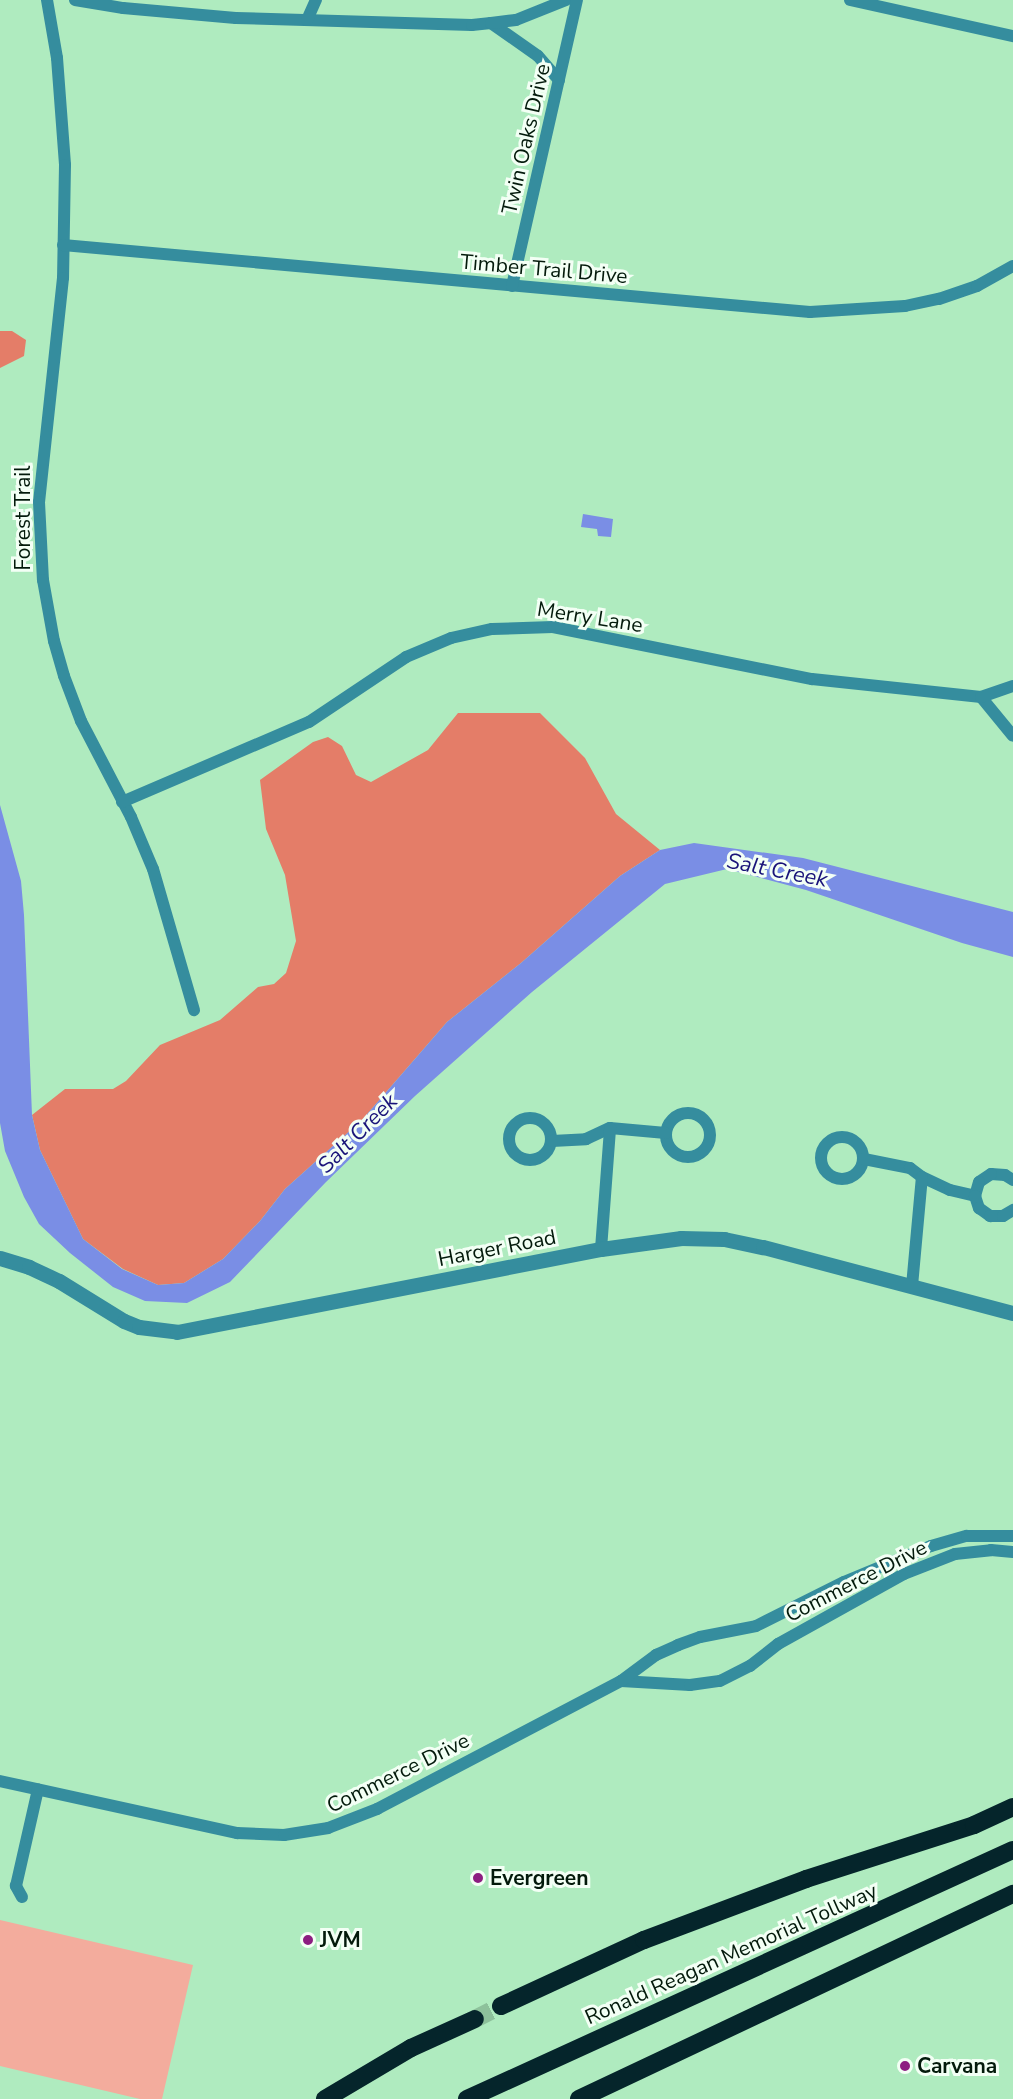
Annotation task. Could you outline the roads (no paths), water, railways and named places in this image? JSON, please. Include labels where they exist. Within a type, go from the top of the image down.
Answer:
[{"type":"highway","name":"Ronald Reagan Memorial Tollway","points":[[501,2006],[644,1940],[806,1879],[974,1825],[1013,1807]]},
{"type":"highway","name":"Ronald Reagan Memorial Tollway","points":[[467,2099],[1010,1850]]},
{"type":"highway","points":[[579,2099],[1013,1894]]},
{"type":"highway","points":[[324,2099],[411,2048],[475,2019]]},
{"type":"street","name":"Forest Trail","points":[[47,0],[57,58],[63,124],[63,278],[40,483],[39,529],[43,580],[52,631],[64,676],[81,721],[153,869],[195,1010]]},
{"type":"street","points":[[75,0],[146,11],[307,20],[472,25],[516,20],[566,0]]},
{"type":"street","points":[[307,20],[316,0]]},
{"type":"street","name":"Twin Oaks Drive","points":[[512,286],[578,0]]},
{"type":"street","points":[[850,0],[1013,36]]},
{"type":"street","points":[[491,23],[538,56],[559,80]]},
{"type":"street","name":"Timber Trail Drive","points":[[63,245],[810,312],[905,306],[939,299],[977,286],[1013,266]]},
{"type":"street","name":"Merry Lane","points":[[122,802],[309,722],[406,657],[434,644],[471,633],[505,627],[553,627],[812,679],[981,697],[1013,686]]},
{"type":"street","points":[[981,697],[1013,736]]},
{"type":"street","points":[[601,1249],[610,1128]]},
{"type":"street","points":[[552,1141],[586,1140],[610,1128],[666,1133]]},
{"type":"street","points":[[864,1159],[910,1168],[922,1178],[950,1190],[975,1196]]},
{"type":"street","points":[[1013,1180],[1005,1174],[991,1174],[979,1182],[975,1196],[979,1208],[990,1216],[1003,1216],[1013,1210]]},
{"type":"street","points":[[912,1286],[922,1178]]},
{"type":"street","name":"Harger Road","points":[[0,1258],[29,1267],[59,1281],[124,1321],[140,1327],[177,1332],[601,1249],[681,1238],[724,1239],[1013,1313]]},
{"type":"street","name":"Commerce Drive","points":[[0,1781],[237,1833],[268,1836],[334,1826],[377,1809],[621,1681],[656,1654],[700,1637],[756,1626],[844,1582],[931,1546],[967,1536],[1013,1536]]},
{"type":"street","name":"Commerce Drive","points":[[621,1681],[690,1685],[705,1685],[720,1681],[750,1666],[778,1644],[904,1575],[963,1552],[991,1550],[1013,1552]]},
{"type":"street","points":[[22,1897],[16,1886],[38,1789]]},
{"type":"water","points":[[583,514],[613,519],[611,537],[598,536],[597,529],[581,527]]},
{"type":"water","name":"Salt Creek","points":[[0,805],[21,881],[32,1115],[40,1150],[83,1239],[122,1269],[158,1285],[184,1283],[223,1259],[260,1221],[285,1189],[362,1120],[447,1022],[521,963],[620,876],[660,850],[694,843],[803,858],[1013,912],[1013,957],[962,943],[806,890],[727,869],[665,884],[532,992],[415,1096],[326,1182],[230,1282],[187,1303],[145,1301],[113,1287],[70,1253],[39,1224],[24,1197],[5,1151],[0,1123]]},
{"type":"tunnel","points":[[475,2019],[501,2006]]},
{"type":"place","name":"Evergreen","points":[[478,1878]]},
{"type":"place","name":"JVM","points":[[308,1940]]},
{"type":"place","name":"Carvana","points":[[905,2066]]}]
